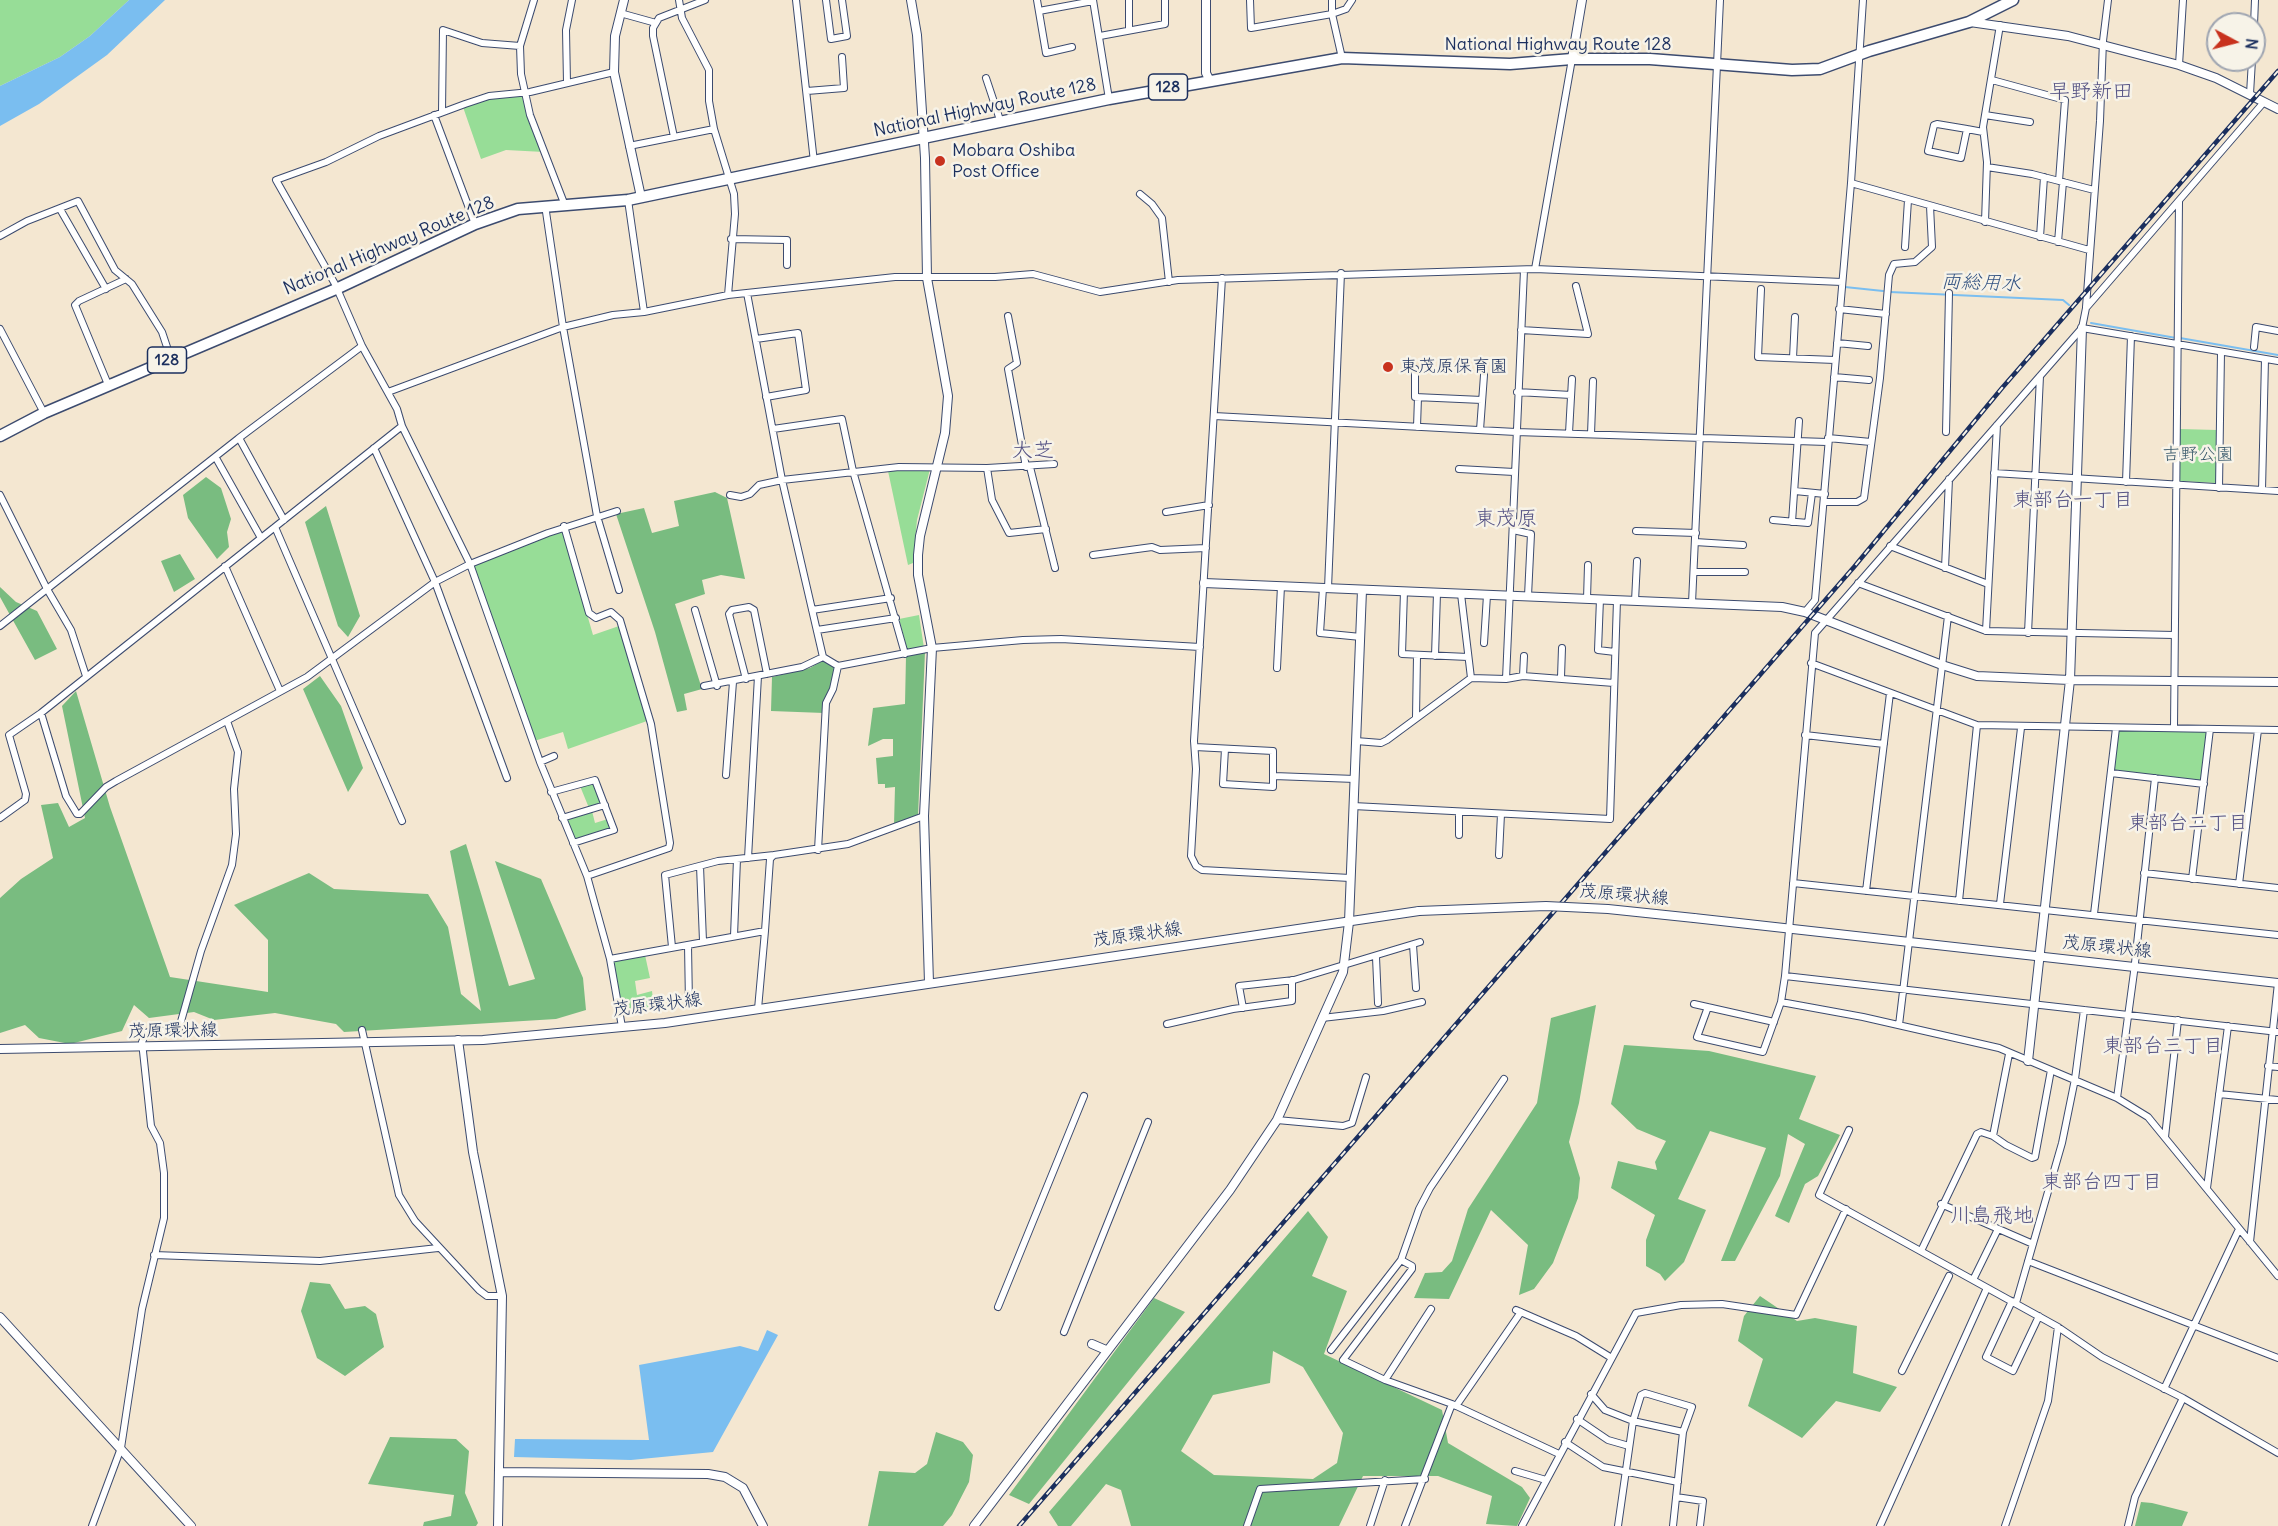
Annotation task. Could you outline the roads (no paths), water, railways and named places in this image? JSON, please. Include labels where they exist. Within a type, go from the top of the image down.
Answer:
[{"type":"highway","name":"National Highway Route 128","points":[[0,436],[44,413],[112,383],[336,289],[475,224],[518,209],[564,203],[628,200],[1209,79],[1342,58],[1510,64],[1572,59],[1650,59],[1806,70],[1837,65],[1858,56],[1969,22],[2013,0]]},
{"type":"main road","name":"茂原環状線","points":[[0,1049],[483,1040],[622,1027],[1419,911],[1509,906],[1568,907],[1694,918],[2278,982]]},
{"type":"street","points":[[534,0],[520,46],[524,90],[530,116],[564,203]]},
{"type":"street","points":[[567,83],[566,30],[572,0]]},
{"type":"street","points":[[624,0],[615,36],[614,72],[641,197]]},
{"type":"street","points":[[679,0],[682,18],[709,70],[709,101],[714,129],[734,194],[728,295]]},
{"type":"street","points":[[674,137],[652,36],[659,18],[705,0]]},
{"type":"street","points":[[796,0],[814,162]]},
{"type":"street","points":[[826,0],[831,39],[847,36],[842,0]]},
{"type":"street","points":[[911,0],[917,35],[923,139],[927,278],[948,396],[938,468],[925,513],[918,555],[918,575],[932,648],[924,816],[929,983]]},
{"type":"street","points":[[1037,0],[1046,53],[1072,47]]},
{"type":"street","points":[[1039,11],[1093,0],[1109,99]]},
{"type":"street","points":[[1129,0],[1129,30]]},
{"type":"street","points":[[1100,36],[1165,24],[1165,0]]},
{"type":"street","points":[[1206,0],[1206,73],[1209,79]]},
{"type":"street","points":[[1250,0],[1251,28],[1332,14],[1346,9],[1352,0]]},
{"type":"street","points":[[1332,0],[1332,14],[1342,58]]},
{"type":"street","points":[[1535,270],[1582,0]]},
{"type":"street","points":[[1692,603],[1720,0]]},
{"type":"street","points":[[1805,612],[1815,600],[1851,183],[1863,0]]},
{"type":"street","points":[[2028,1061],[2070,681],[2079,479],[2082,328],[2086,308],[2108,0]]},
{"type":"street","points":[[2179,65],[2183,0]]},
{"type":"street","points":[[620,13],[656,23]]},
{"type":"street","points":[[1969,22],[2068,36],[2179,65],[2216,78],[2278,109]]},
{"type":"street","points":[[1985,222],[1987,167],[1983,132],[2000,25]]},
{"type":"street","points":[[442,112],[443,30],[482,43],[520,46]]},
{"type":"street","points":[[807,91],[844,88],[842,57]]},
{"type":"street","points":[[614,72],[530,92],[524,90],[489,96],[442,112],[276,180],[336,289],[470,564],[551,792],[586,876],[610,959],[622,1027]]},
{"type":"street","points":[[2250,94],[2251,72]]},
{"type":"street","points":[[986,78],[1001,123]]},
{"type":"street","points":[[1992,80],[2065,100],[2058,242]]},
{"type":"street","points":[[2086,308],[2180,202],[2264,102]]},
{"type":"street","points":[[1985,115],[2030,122]]},
{"type":"street","points":[[434,116],[475,224]]},
{"type":"street","points":[[1967,129],[1961,158],[1928,151],[1934,125],[1967,129],[1983,132]]},
{"type":"street","points":[[629,146],[714,129]]},
{"type":"street","points":[[1987,167],[2044,177],[2094,190]]},
{"type":"street","points":[[2040,237],[2044,177]]},
{"type":"street","points":[[1851,183],[2090,250]]},
{"type":"street","points":[[1140,194],[1152,204],[1162,218],[1169,282]]},
{"type":"street","points":[[628,200],[644,312]]},
{"type":"street","points":[[1905,248],[1908,200]]},
{"type":"street","points":[[0,236],[15,227],[78,201],[115,270],[132,284],[162,332],[169,353],[178,355]]},
{"type":"street","points":[[2174,727],[2180,202]]},
{"type":"street","points":[[545,205],[563,327],[597,516],[619,590]]},
{"type":"street","points":[[1824,502],[1861,501],[1864,498],[1889,275],[1894,264],[1915,262],[1932,247],[1930,206]]},
{"type":"street","points":[[60,209],[106,289]]},
{"type":"street","points":[[731,238],[787,240],[787,265]]},
{"type":"street","points":[[388,392],[563,327],[613,315],[644,312],[728,295],[895,277],[1033,274],[1100,292],[1169,282],[1222,278],[1341,273],[1524,270],[1842,282]]},
{"type":"street","points":[[1506,679],[1524,270]]},
{"type":"street","points":[[1341,273],[1335,424],[1320,633],[1360,637]]},
{"type":"street","points":[[1222,278],[1200,647],[1191,856],[1196,866],[1216,871],[1350,878]]},
{"type":"street","points":[[112,383],[107,382],[75,305],[126,279]]},
{"type":"street","points":[[1521,330],[1588,334],[1576,286]]},
{"type":"street","points":[[1761,288],[1758,357],[1835,360]]},
{"type":"street","points":[[747,293],[782,480],[824,657],[838,666],[932,648],[1061,639],[1200,647]]},
{"type":"street","points":[[1946,432],[1949,296]]},
{"type":"street","points":[[1839,309],[1886,314]]},
{"type":"street","points":[[1008,316],[1017,363],[1008,369],[1028,467],[1055,568]]},
{"type":"street","points":[[1793,358],[1795,317]]},
{"type":"street","points":[[2254,347],[2256,327],[2278,331]]},
{"type":"street","points":[[2082,328],[2278,361]]},
{"type":"street","points":[[1708,1006],[1697,1037],[1763,1052],[1781,1002],[1785,976],[1815,633],[2082,328]]},
{"type":"street","points":[[0,329],[44,413]]},
{"type":"street","points":[[756,339],[798,333],[806,390],[766,397]]},
{"type":"street","points":[[2126,482],[2131,336]]},
{"type":"street","points":[[1837,343],[1868,345]]},
{"type":"street","points":[[0,626],[239,438],[362,346]]},
{"type":"street","points":[[2219,488],[2221,352]]},
{"type":"street","points":[[2262,490],[2265,359]]},
{"type":"street","points":[[1415,369],[1414,395],[1418,397],[1482,400]]},
{"type":"street","points":[[1480,430],[1484,375]]},
{"type":"street","points":[[1834,376],[1869,380]]},
{"type":"street","points":[[2028,633],[2040,376]]},
{"type":"street","points":[[1569,433],[1572,379]]},
{"type":"street","points":[[1591,435],[1593,381]]},
{"type":"street","points":[[1517,392],[1571,395]]},
{"type":"street","points":[[1417,427],[1418,397]]},
{"type":"street","points":[[1214,416],[1335,424],[1591,435],[1871,441]]},
{"type":"street","points":[[772,429],[842,419],[853,471],[891,597],[905,654]]},
{"type":"street","points":[[1792,522],[1798,421]]},
{"type":"street","points":[[1986,631],[1997,425]]},
{"type":"street","points":[[0,818],[25,800],[26,794],[9,735],[41,714],[402,426]]},
{"type":"street","points":[[239,438],[284,520]]},
{"type":"street","points":[[374,448],[435,582],[507,778]]},
{"type":"street","points":[[216,458],[261,538]]},
{"type":"street","points":[[729,495],[741,497],[750,494],[759,485],[782,480],[853,471],[899,467],[987,468],[1054,464]]},
{"type":"street","points":[[987,468],[992,500],[1009,533],[1046,529]]},
{"type":"street","points":[[1459,469],[1514,472]]},
{"type":"street","points":[[1994,473],[2278,491]]},
{"type":"street","points":[[1945,568],[1949,479]]},
{"type":"street","points":[[1795,491],[1825,494]]},
{"type":"street","points":[[1773,520],[1808,523],[1812,493]]},
{"type":"street","points":[[0,495],[47,589],[71,630],[86,676]]},
{"type":"street","points":[[1166,512],[1209,505]]},
{"type":"street","points":[[41,714],[66,796],[77,814],[80,814],[106,788],[280,691],[333,658],[435,582],[470,564],[564,526],[617,511]]},
{"type":"street","points":[[564,526],[588,613],[596,618],[612,612],[620,620],[651,724],[670,843],[669,848],[586,876]]},
{"type":"street","points":[[275,527],[402,821]]},
{"type":"street","points":[[1513,530],[1531,534],[1527,596]]},
{"type":"street","points":[[1636,531],[1696,533]]},
{"type":"street","points":[[1695,542],[1743,544]]},
{"type":"street","points":[[1890,546],[1988,584]]},
{"type":"street","points":[[1093,555],[1152,547],[1178,550],[1206,548]]},
{"type":"street","points":[[1635,601],[1637,561]]},
{"type":"street","points":[[1587,599],[1588,565]]},
{"type":"street","points":[[225,566],[280,691]]},
{"type":"street","points":[[1694,572],[1745,572]]},
{"type":"street","points":[[1204,583],[1782,607],[1805,612],[1942,665],[1977,676],[2070,681],[2278,682]]},
{"type":"street","points":[[1858,583],[1986,631],[2174,635]]},
{"type":"street","points":[[1277,668],[1281,586]]},
{"type":"street","points":[[975,1526],[1106,1350],[1230,1190],[1277,1120],[1322,1018],[1344,964],[1348,922],[1362,590]]},
{"type":"street","points":[[1404,591],[1402,654],[1468,657]]},
{"type":"street","points":[[1435,656],[1437,593]]},
{"type":"street","points":[[1461,594],[1471,678]]},
{"type":"street","points":[[1484,643],[1487,595]]},
{"type":"street","points":[[812,610],[891,597]]},
{"type":"street","points":[[1600,599],[1598,650],[1615,652]]},
{"type":"street","points":[[1353,806],[1610,819],[1617,600]]},
{"type":"street","points":[[746,679],[729,614],[732,610],[749,607],[754,610],[767,674]]},
{"type":"street","points":[[695,610],[717,686]]},
{"type":"street","points":[[1899,1025],[1948,616]]},
{"type":"street","points":[[816,630],[896,618]]},
{"type":"street","points":[[1561,677],[1562,648]]},
{"type":"street","points":[[1416,717],[1417,656]]},
{"type":"street","points":[[1523,676],[1524,656]]},
{"type":"street","points":[[704,686],[717,686],[802,668],[824,657]]},
{"type":"street","points":[[1811,663],[1977,725],[2021,728],[2066,726],[2278,730]]},
{"type":"street","points":[[818,850],[826,703],[833,689],[838,666]]},
{"type":"street","points":[[748,858],[758,676]]},
{"type":"street","points":[[1356,741],[1381,743],[1471,678],[1561,677],[1614,683]]},
{"type":"street","points":[[726,775],[733,682]]},
{"type":"street","points":[[1866,891],[1890,693]]},
{"type":"street","points":[[92,1526],[121,1448],[142,1309],[164,1218],[164,1173],[160,1143],[151,1126],[142,1048],[146,1033],[153,1030],[178,1032],[201,951],[232,865],[236,834],[234,789],[238,752],[227,721]]},
{"type":"street","points":[[1959,900],[1977,725]]},
{"type":"street","points":[[2001,904],[2021,728]]},
{"type":"street","points":[[2094,914],[2116,728]]},
{"type":"street","points":[[2192,879],[2210,729]]},
{"type":"street","points":[[2239,884],[2258,730]]},
{"type":"street","points":[[1805,735],[1884,744]]},
{"type":"street","points":[[1195,747],[1273,751],[1273,787],[1223,784],[1225,749]]},
{"type":"street","points":[[540,762],[554,756]]},
{"type":"street","points":[[2110,772],[2204,783]]},
{"type":"street","points":[[1274,776],[1354,779]]},
{"type":"street","points":[[2116,1098],[2134,972],[2155,778]]},
{"type":"street","points":[[551,792],[595,780],[614,830],[573,843]]},
{"type":"street","points":[[562,818],[605,805]]},
{"type":"street","points":[[1458,835],[1459,812]]},
{"type":"street","points":[[1499,855],[1501,814]]},
{"type":"street","points":[[672,947],[665,876],[737,859],[818,850],[879,835],[924,816]]},
{"type":"street","points":[[758,1009],[771,859],[774,855]]},
{"type":"street","points":[[734,936],[737,859]]},
{"type":"street","points":[[700,866],[703,941]]},
{"type":"street","points":[[2144,873],[2278,888]]},
{"type":"street","points":[[1793,883],[2278,934]]},
{"type":"street","points":[[610,959],[765,931]]},
{"type":"street","points":[[1243,1008],[1239,986],[1292,980],[1376,957],[1420,942]]},
{"type":"street","points":[[688,945],[689,1004]]},
{"type":"street","points":[[1413,945],[1416,988]]},
{"type":"street","points":[[1376,957],[1378,1003]]},
{"type":"street","points":[[1785,976],[2275,1031]]},
{"type":"street","points":[[1167,1023],[1292,1001],[1292,980]]},
{"type":"street","points":[[2250,1242],[2268,1066],[2275,1031],[2278,982]]},
{"type":"street","points":[[1322,1018],[1383,1011],[1422,1002]]},
{"type":"street","points":[[1781,1002],[1899,1025],[1999,1048],[2116,1098],[2148,1117],[2278,1276]]},
{"type":"street","points":[[1694,1004],[1774,1022]]},
{"type":"street","points":[[2039,1316],[2013,1371],[1986,1357],[2014,1302],[2062,1143],[2075,1079],[2084,1010]]},
{"type":"street","points":[[2165,1137],[2178,1020]]},
{"type":"street","points":[[2207,1188],[2228,1026]]},
{"type":"street","points":[[362,1030],[395,1182],[415,1221],[478,1290],[487,1296],[502,1296]]},
{"type":"street","points":[[458,1040],[473,1152],[502,1296],[498,1526]]},
{"type":"street","points":[[1993,1136],[2009,1054]]},
{"type":"street","points":[[2268,1066],[2278,1067]]},
{"type":"street","points":[[1921,1251],[1941,1204],[1977,1134],[1981,1132],[1993,1136],[2032,1158],[2035,1157],[2050,1070]]},
{"type":"street","points":[[1277,1120],[1343,1126],[1352,1123],[1366,1077]]},
{"type":"street","points":[[1331,1350],[1401,1260],[1419,1209],[1430,1188],[1504,1079]]},
{"type":"street","points":[[2219,1094],[2278,1100]]},
{"type":"street","points":[[998,1307],[1084,1096]]},
{"type":"street","points":[[1064,1332],[1148,1122]]},
{"type":"street","points":[[1849,1130],[1819,1195],[1988,1287],[2058,1327],[2103,1357],[2183,1398],[2278,1453]]},
{"type":"street","points":[[1941,1204],[2033,1244]]},
{"type":"street","points":[[1522,1526],[1631,1319],[1644,1311],[1681,1305],[1722,1304],[1796,1315],[1846,1209]]},
{"type":"street","points":[[1973,1280],[1998,1229]]},
{"type":"street","points":[[2164,1389],[2238,1229]]},
{"type":"street","points":[[154,1255],[320,1261],[438,1248]]},
{"type":"street","points":[[1401,1260],[1412,1266],[1412,1269],[1342,1360],[1385,1380],[1454,1405],[1559,1454]]},
{"type":"street","points":[[2028,1261],[2278,1358]]},
{"type":"street","points":[[1902,1371],[1949,1276]]},
{"type":"street","points":[[1880,1526],[1988,1287]]},
{"type":"street","points":[[1385,1380],[1431,1309]]},
{"type":"street","points":[[1406,1526],[1454,1405],[1519,1311],[1576,1336],[1610,1357]]},
{"type":"street","points":[[0,1317],[191,1526]]},
{"type":"street","points":[[2005,1526],[2048,1401],[2058,1327]]},
{"type":"street","points":[[1092,1344],[1106,1350]]},
{"type":"street","points":[[1618,1526],[1633,1421],[1641,1395],[1645,1393],[1692,1407],[1683,1431],[1673,1526]]},
{"type":"street","points":[[1591,1394],[1600,1407],[1633,1421],[1683,1431]]},
{"type":"street","points":[[2128,1526],[2135,1497],[2183,1398]]},
{"type":"street","points":[[1577,1419],[1608,1440],[1629,1446]]},
{"type":"street","points":[[1565,1442],[1595,1464],[1678,1482]]},
{"type":"street","points":[[499,1472],[708,1474],[725,1477],[743,1488],[763,1526]]},
{"type":"street","points":[[1515,1472],[1546,1480]]},
{"type":"street","points":[[1247,1526],[1260,1489],[1425,1479]]},
{"type":"street","points":[[1370,1526],[1386,1480]]},
{"type":"street","points":[[1676,1497],[1703,1501],[1700,1526]]},
{"type":"water","points":[[129,0],[165,0],[107,55],[39,104],[0,126],[0,86],[60,57],[90,36]]},
{"type":"water","points":[[767,1330],[778,1335],[713,1452],[631,1460],[514,1457],[515,1439],[649,1440],[639,1365],[740,1346],[758,1351]]},
{"type":"waterway","name":"両総用水","points":[[1845,287],[1883,291]]},
{"type":"waterway","name":"両総用水","points":[[1890,292],[2063,300],[2069,305]]},
{"type":"waterway","name":"両総用水","points":[[2091,323],[2176,338]]},
{"type":"waterway","name":"両総用水","points":[[2180,338],[2278,355]]},
{"type":"railway","points":[[1019,1526],[1854,567],[2002,388],[2278,71]]},
{"type":"place","name":"Mobara Oshiba Post Office","points":[[940,161]]},
{"type":"place","name":"東茂原保育園","points":[[1388,367]]},
{"type":"district","name":"早野新田","points":[[2091,92]]},
{"type":"district","name":"大芝","points":[[1033,451]]},
{"type":"district","name":"東部台一丁目","points":[[2073,500]]},
{"type":"district","name":"東茂原","points":[[1506,519]]},
{"type":"district","name":"東部台二丁目","points":[[2188,823]]},
{"type":"district","name":"東部台三丁目","points":[[2163,1046]]},
{"type":"district","name":"東部台四丁目","points":[[2102,1182]]},
{"type":"district","name":"川島飛地","points":[[1992,1216]]},
{"type":"park label","name":"吉野公園","points":[[2198,455]]}]
